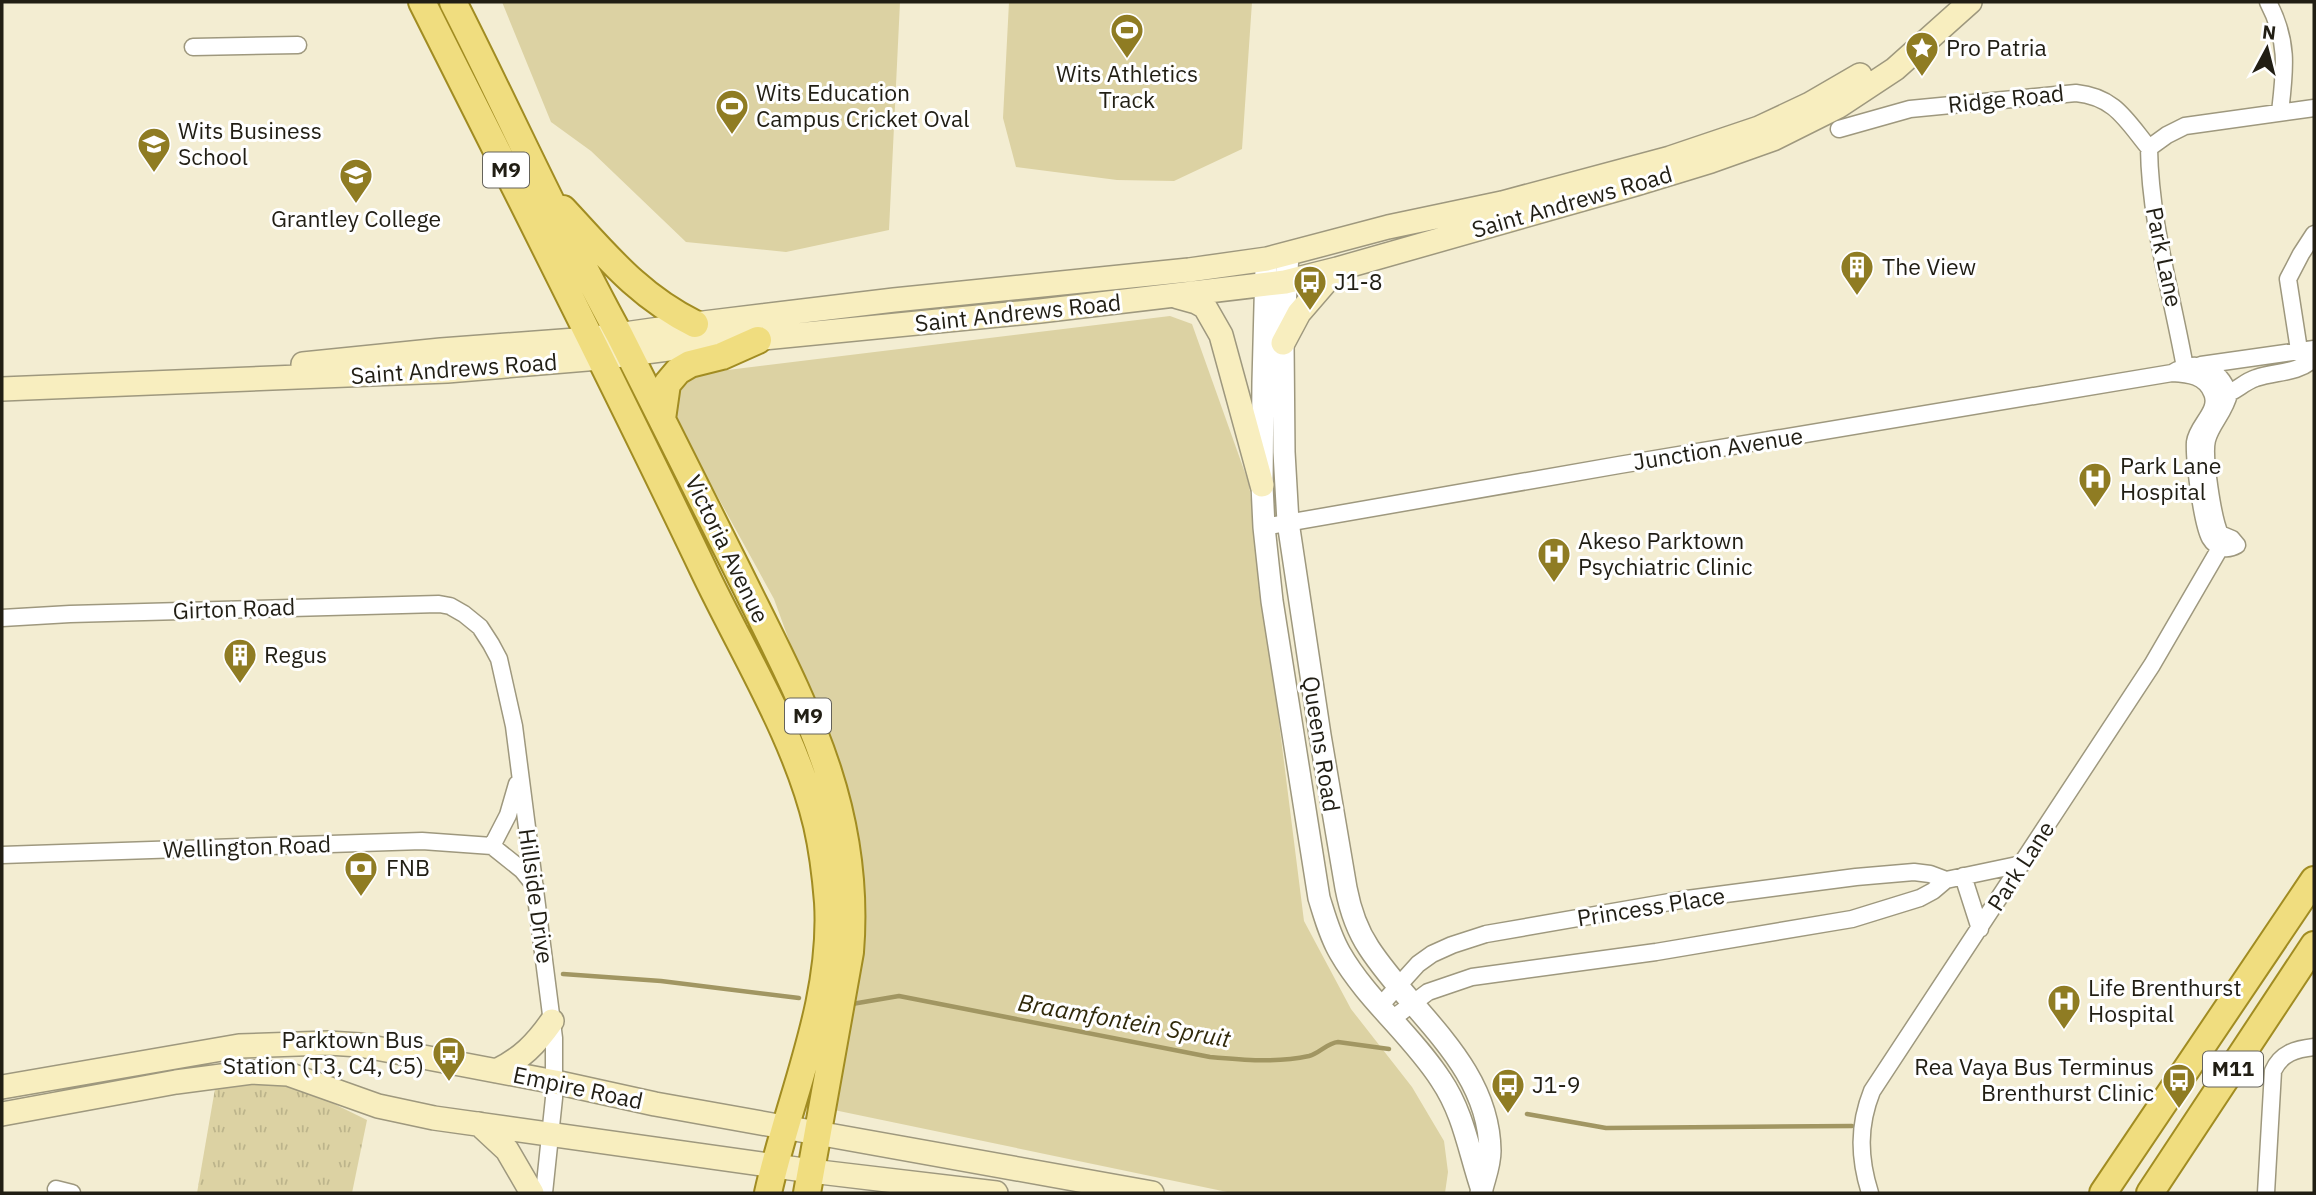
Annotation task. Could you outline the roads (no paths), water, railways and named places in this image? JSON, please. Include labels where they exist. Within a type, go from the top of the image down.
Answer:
[{"type":"main road","name":"Victoria Avenue","points":[[422,2],[786,737],[817,824],[828,906],[823,988],[810,1045],[785,1129]]},
{"type":"main road","name":"Victoria Avenue","points":[[453,2],[589,280],[662,419],[803,703],[828,769],[846,834],[852,906],[850,952],[817,1133]]},
{"type":"main road","name":"Saint Andrews Road","points":[[624,344],[695,324],[953,293],[1189,270],[1278,257],[1388,228],[1502,203],[1670,158],[1759,128],[1810,104],[1858,76],[1884,58],[1948,2]]},
{"type":"main road","name":"Saint Andrews Road","points":[[2,389],[390,375],[624,344],[758,340],[1275,284],[1636,184],[1773,139],[1839,106],[1895,69],[1970,2]]},
{"type":"main road","points":[[543,187],[637,286],[668,310],[695,324]]},
{"type":"main road","points":[[1283,342],[1299,313],[1337,269]]},
{"type":"main road","points":[[1172,296],[1205,307],[1221,335],[1262,485]]},
{"type":"main road","points":[[662,419],[667,384],[678,371],[690,363],[722,356],[758,340]]},
{"type":"main road","name":"Saint Andrews Road","points":[[2,377],[313,363],[442,350],[594,348]]},
{"type":"main road","points":[[2103,1193],[2314,880]]},
{"type":"main road","name":"M11","points":[[2150,1193],[2314,945]]},
{"type":"main road","points":[[496,1071],[531,1049],[552,1021]]},
{"type":"main road","name":"Empire Road","points":[[2,1087],[239,1046],[328,1043],[380,1047],[785,1129],[1153,1193]]},
{"type":"main road","name":"Empire Road","points":[[2,1114],[176,1083],[270,1072],[309,1080],[378,1106],[402,1112],[774,1165],[809,1182],[996,1193]]},
{"type":"main road","points":[[479,1124],[507,1150],[532,1193]]},
{"type":"main road","name":"M9","points":[[768,1193],[785,1129]]},
{"type":"main road","name":"M9","points":[[809,1182],[817,1133]]},
{"type":"street","points":[[2268,2],[2282,36],[2286,59],[2280,112]]},
{"type":"street","points":[[193,47],[298,45]]},
{"type":"street","name":"Ridge Road","points":[[1839,129],[1910,109],[2076,93],[2090,94],[2117,108],[2149,148]]},
{"type":"street","points":[[2149,148],[2185,126],[2314,108]]},
{"type":"street","name":"Park Lane","points":[[2149,148],[2155,226],[2181,338],[2181,370]]},
{"type":"street","points":[[2181,370],[2306,350],[2288,279],[2314,234]]},
{"type":"street","name":"Queens Road","points":[[1278,257],[1262,485],[1264,527],[1274,613],[1318,898],[1341,954],[1440,1078],[1452,1097],[1462,1118],[1482,1192]]},
{"type":"street","name":"Queens Road","points":[[1275,284],[1283,342],[1288,522],[1320,736],[1348,897],[1367,946],[1458,1058],[1480,1100],[1487,1124],[1490,1152],[1482,1192]]},
{"type":"street","points":[[2220,548],[2209,536],[2202,505],[2195,442],[2198,432],[2221,396],[2256,378],[2296,371],[2314,359]]},
{"type":"street","points":[[2202,365],[2220,379],[2221,396]]},
{"type":"street","points":[[2181,370],[2201,379],[2221,396]]},
{"type":"street","name":"Junction Avenue","points":[[1264,527],[2181,370]]},
{"type":"street","name":"Park Lane","points":[[1870,1193],[1861,1152],[1861,1126],[1872,1091],[2169,638],[2220,548],[2237,545],[2232,539],[2220,534],[2216,522],[2206,441],[2225,408],[2221,396]]},
{"type":"street","name":"Girton Road","points":[[2,618],[83,613],[439,604],[450,606],[464,614]]},
{"type":"street","name":"Hillside Drive","points":[[464,614],[480,627],[499,659],[514,726],[552,1021],[555,1082],[544,1193]]},
{"type":"street","points":[[519,763],[514,799],[492,846],[522,870],[535,886]]},
{"type":"street","name":"Wellington Road","points":[[2,855],[422,841],[492,846]]},
{"type":"street","name":"Princess Place","points":[[1405,995],[1428,992],[1472,977],[1656,952],[1852,919],[1920,898],[1946,880],[2022,864]]},
{"type":"street","name":"Princess Place","points":[[1386,1012],[1405,995],[1418,964],[1451,944],[1486,934],[1687,899],[1856,877],[1914,872],[1946,880]]},
{"type":"street","points":[[1963,876],[1980,929]]},
{"type":"street","points":[[2266,1193],[2273,1071],[2284,1055],[2302,1048],[2314,1047]]},
{"type":"waterway","points":[[563,974],[661,981],[799,998]]},
{"type":"waterway","name":"Braamfontein Spruit","points":[[852,1004],[899,996],[1210,1057],[1284,1060],[1313,1055],[1338,1042],[1389,1049]]},
{"type":"waterway","points":[[1527,1114],[1606,1128],[1852,1126]]},
{"type":"place","name":"Wits Athletics Track","points":[[1127,60]]},
{"type":"place","name":"Pro Patria","points":[[1922,78]]},
{"type":"place","name":"Wits Education Campus Cricket Oval","points":[[732,136]]},
{"type":"place","name":"Wits Business School","points":[[154,174]]},
{"type":"place","name":"Grantley College","points":[[356,205]]},
{"type":"place","name":"The View","points":[[1857,297]]},
{"type":"place","name":"J1-8","points":[[1310,312]]},
{"type":"place","name":"Park Lane Hospital","points":[[2095,509]]},
{"type":"place","name":"Akeso Parktown Psychiatric Clinic","points":[[1554,584]]},
{"type":"place","name":"Regus","points":[[240,685]]},
{"type":"place","name":"FNB","points":[[361,898]]},
{"type":"place","name":"Life Brenthurst Hospital","points":[[2064,1031]]},
{"type":"place","name":"Parktown Bus Station (T3, C4, C5)","points":[[449,1083]]},
{"type":"place","name":"Rea Vaya Bus Terminus Brenthurst Clinic","points":[[2179,1110]]},
{"type":"place","name":"J1-9","points":[[1508,1115]]}]
